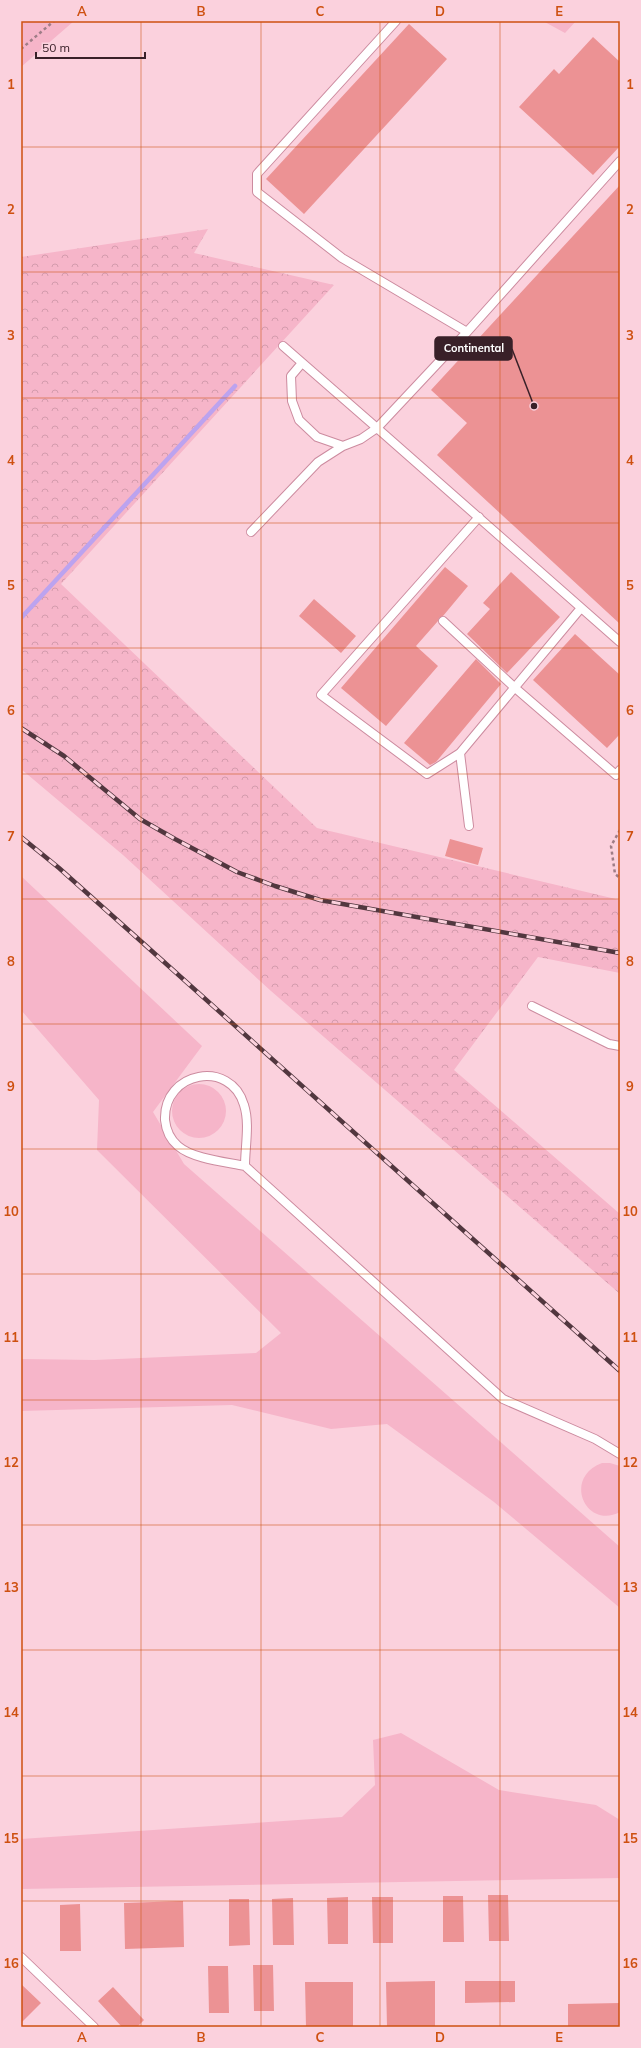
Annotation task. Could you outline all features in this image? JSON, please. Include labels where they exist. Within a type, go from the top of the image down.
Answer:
[{"type":"lane","points":[[396,21],[257,174],[257,192],[342,258],[467,332]]},
{"type":"lane","points":[[251,532],[318,462],[343,446],[361,439],[377,428],[467,332],[620,161]]},
{"type":"lane","points":[[283,346],[620,642]]},
{"type":"lane","points":[[302,363],[292,376],[292,401],[299,420],[317,437],[343,446]]},
{"type":"lane","points":[[479,517],[321,695],[427,774],[460,753],[581,608]]},
{"type":"lane","points":[[443,622],[514,688],[616,775],[620,770]]},
{"type":"lane","points":[[460,753],[469,826]]},
{"type":"lane","points":[[532,1006],[609,1044],[620,1046]]},
{"type":"lane","points":[[245,1166],[246,1114],[241,1096],[235,1088],[219,1078],[210,1076],[191,1078],[183,1082],[175,1089],[166,1104],[165,1123],[172,1140],[186,1152],[245,1166],[503,1399],[595,1439],[620,1454]]},
{"type":"lane","points":[[21,1957],[94,2027]]},
{"type":"path","points":[[21,49],[54,21]]},
{"type":"path","points":[[620,830],[611,846],[616,874],[620,878]]},
{"type":"green space","points":[[21,21],[74,21],[21,67]]},
{"type":"green space","points":[[543,21],[576,21],[565,33]]},
{"type":"green space","points":[[208,229],[194,253],[334,285],[61,584],[317,828],[620,900],[620,973],[538,957],[454,1070],[620,1214],[620,1294],[271,991],[123,855],[21,769],[21,257]]},
{"type":"green space","points":[[21,876],[202,1046],[153,1112],[184,1164],[620,1547],[620,1608],[494,1502],[387,1424],[331,1429],[232,1405],[21,1411],[21,1359],[95,1360],[256,1353],[281,1333],[97,1150],[99,1100],[21,1010]]},
{"type":"green space","points":[[199,1084],[209,1086],[218,1092],[224,1101],[226,1111],[224,1121],[218,1130],[209,1136],[199,1138],[189,1136],[180,1130],[174,1121],[172,1111],[174,1101],[180,1092],[189,1086]]},
{"type":"green space","points":[[602,1463],[610,1463],[620,1466],[620,1512],[608,1516],[597,1514],[589,1508],[583,1500],[581,1490],[583,1480],[590,1470]]},
{"type":"green space","points":[[401,1733],[499,1790],[596,1805],[620,1820],[620,1878],[21,1889],[21,1839],[342,1817],[375,1785],[373,1740]]},
{"type":"building","points":[[409,24],[447,59],[304,214],[266,179]]},
{"type":"building","points":[[593,37],[620,62],[620,146],[593,175],[519,107],[554,69],[559,74]]},
{"type":"building","points":[[620,185],[620,624],[437,455],[467,423],[431,390]]},
{"type":"building","points":[[445,567],[468,586],[416,646],[438,666],[386,726],[341,688]]},
{"type":"building","points":[[511,572],[560,617],[507,673],[467,634],[490,609],[483,603]]},
{"type":"building","points":[[314,599],[356,636],[341,653],[299,616]]},
{"type":"building","points":[[575,634],[620,675],[620,734],[607,748],[533,680]]},
{"type":"building","points":[[476,659],[501,684],[436,762],[430,765],[404,743]]},
{"type":"building","points":[[450,839],[483,848],[478,865],[445,856]]},
{"type":"building","points":[[488,1895],[508,1895],[509,1941],[489,1941]]},
{"type":"building","points":[[443,1896],[463,1896],[464,1942],[443,1942]]},
{"type":"building","points":[[348,1897],[348,1944],[328,1944],[327,1898]]},
{"type":"building","points":[[372,1897],[393,1897],[393,1943],[373,1943]]},
{"type":"building","points":[[293,1898],[294,1945],[273,1945],[272,1899]]},
{"type":"building","points":[[229,1899],[249,1899],[250,1945],[229,1946]]},
{"type":"building","points":[[183,1901],[184,1947],[125,1949],[124,1903]]},
{"type":"building","points":[[80,1904],[81,1951],[60,1951],[60,1905]]},
{"type":"building","points":[[253,1965],[273,1965],[274,2011],[254,2011]]},
{"type":"building","points":[[208,1966],[228,1966],[229,2013],[209,2013]]},
{"type":"building","points":[[435,1981],[435,2027],[387,2027],[386,1982]]},
{"type":"building","points":[[465,1981],[515,1981],[515,2002],[465,2003]]},
{"type":"building","points":[[305,1982],[353,1982],[353,2027],[306,2027]]},
{"type":"building","points":[[21,1984],[41,2003],[21,2023]]},
{"type":"building","points":[[113,1987],[144,2020],[137,2027],[122,2027],[98,2001]]},
{"type":"building","points":[[620,2003],[620,2027],[568,2027],[568,2004]]},
{"type":"waterway","points":[[21,618],[235,386]]},
{"type":"railway","points":[[21,728],[64,756],[140,819],[237,872],[320,900],[620,953]]},
{"type":"railway","points":[[21,837],[59,868],[620,1371]]},
{"type":"place","name":"Continental","points":[[534,406]]}]
